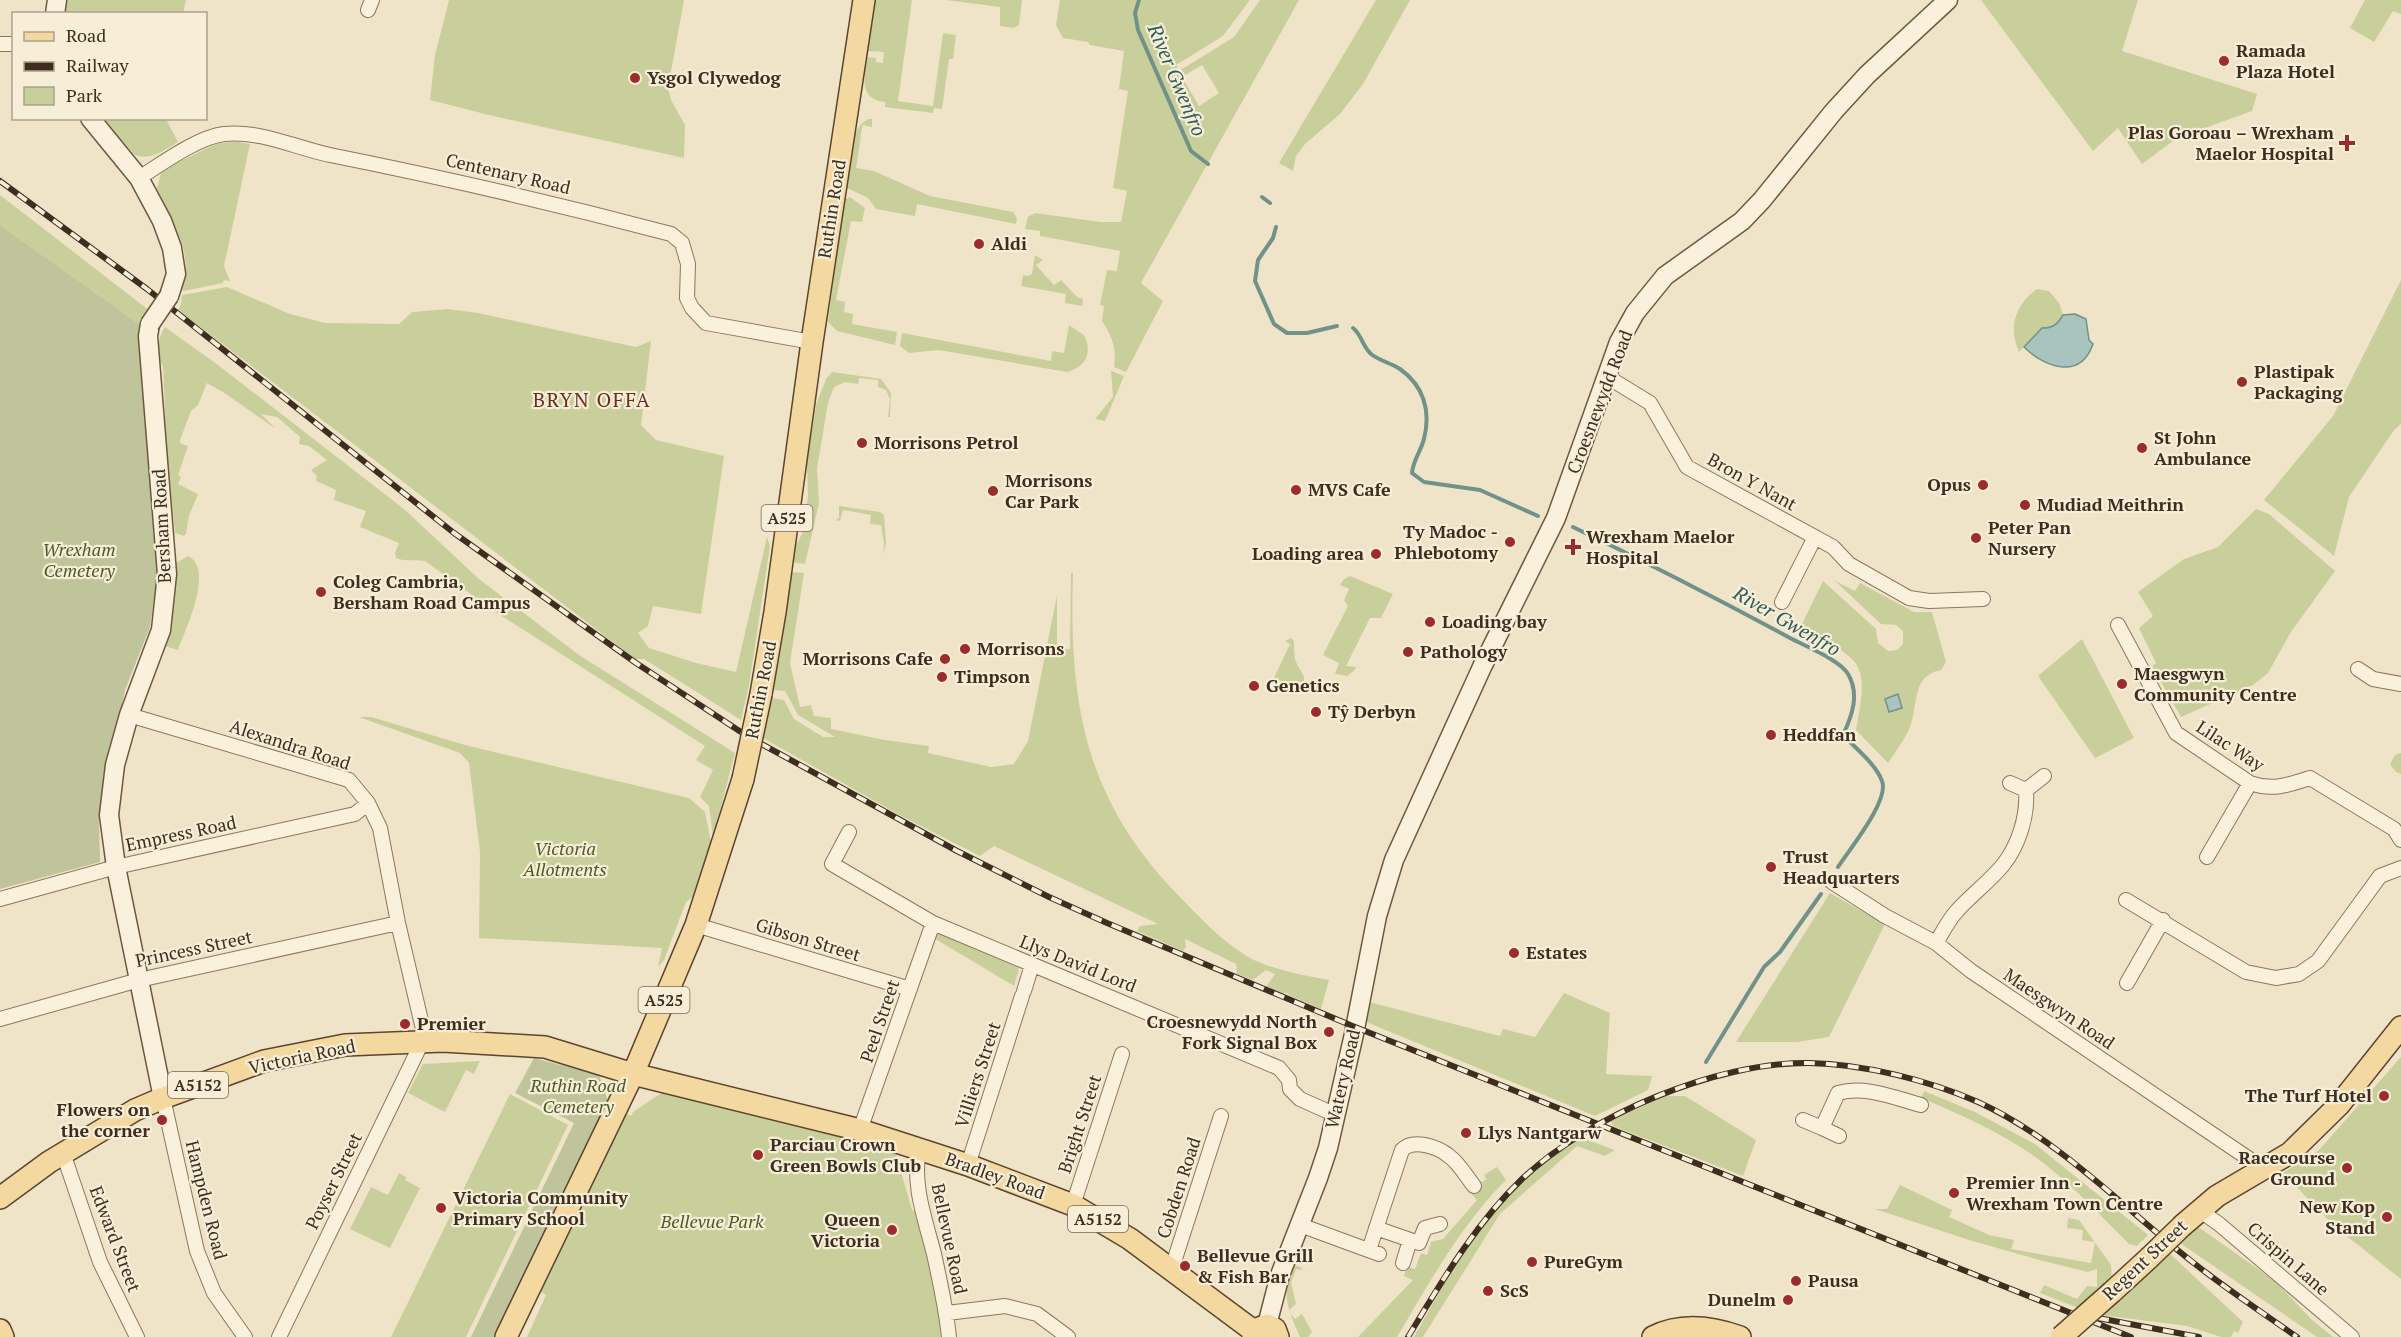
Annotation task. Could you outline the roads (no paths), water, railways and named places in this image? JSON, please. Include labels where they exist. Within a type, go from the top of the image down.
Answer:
[{"type":"main road","name":"Ruthin Road","points":[[506,1337],[633,1074],[696,925],[743,779],[775,612],[812,342],[864,0]]},
{"type":"main road","name":"Regent Street","points":[[2061,1337],[2199,1210],[2232,1187],[2290,1153],[2339,1105],[2398,1032]]},
{"type":"main road","name":"Victoria Road","points":[[0,1198],[63,1153],[135,1110],[264,1061],[345,1045],[442,1041],[545,1047],[633,1074]]},
{"type":"main road","name":"Bradley Road","points":[[633,1074],[860,1130],[968,1165],[1073,1204],[1130,1239],[1263,1333]]},
{"type":"main road","points":[[1653,1337],[1682,1328],[1709,1329],[1740,1337]]},
{"type":"main road","points":[[0,1330],[3,1337]]},
{"type":"street","name":"Croesnewydd Road","points":[[1407,828],[1482,667],[1556,518],[1619,342],[1635,313],[1665,276],[1742,221],[1867,75],[1948,0]]},
{"type":"street","name":"Bersham Road","points":[[92,120],[139,178],[162,221],[172,248],[176,274],[169,296],[150,324],[148,336],[167,574],[161,630],[129,715],[115,765],[109,815],[116,867],[163,1098]]},
{"type":"street","name":"Centenary Road","points":[[139,178],[186,149],[222,134],[254,135],[327,154],[432,175],[573,208],[671,234],[682,243],[688,264],[687,298],[692,308],[706,323],[812,342]]},
{"type":"street","name":"Bron Y Nant","points":[[1606,376],[1650,403],[1687,467],[1833,547],[1849,564],[1909,598],[1929,601],[1983,599]]},
{"type":"street","points":[[1782,602],[1815,537]]},
{"type":"street","name":"Lilac Way","points":[[2118,625],[2176,733],[2250,783],[2260,787],[2282,787],[2310,778],[2394,829],[2401,840]]},
{"type":"street","points":[[2358,669],[2373,679],[2401,684]]},
{"type":"street","name":"Alexandra Road","points":[[129,715],[349,780],[368,803],[380,828],[398,923],[423,1029],[422,1042]]},
{"type":"street","points":[[2026,790],[2044,776]]},
{"type":"street","points":[[2010,783],[2026,790]]},
{"type":"street","points":[[2207,857],[2250,783]]},
{"type":"street","points":[[1936,943],[1954,914],[2003,865],[2014,848],[2027,802],[2026,790]]},
{"type":"street","name":"Empress Road","points":[[0,899],[116,867],[355,814],[368,803]]},
{"type":"street","name":"Watery Road","points":[[1263,1333],[1280,1275],[1318,1178],[1336,1115],[1377,916],[1394,860],[1407,828]]},
{"type":"street","name":"Llys David Lord","points":[[849,832],[832,864],[933,923],[1278,1068],[1289,1080],[1290,1089],[1300,1099],[1336,1115]]},
{"type":"street","points":[[2126,900],[2163,920],[2246,972],[2276,978],[2299,974],[2318,961],[2380,876],[2401,868]]},
{"type":"street","name":"Maesgwyn Road","points":[[1832,882],[1885,916],[1936,943],[1971,971],[2264,1169]]},
{"type":"street","points":[[2127,983],[2163,920]]},
{"type":"street","name":"Princess Street","points":[[0,1019],[139,980],[398,923]]},
{"type":"street","name":"Peel Street","points":[[860,1130],[933,923]]},
{"type":"street","name":"Gibson Street","points":[[696,925],[910,989]]},
{"type":"street","name":"Villiers Street","points":[[968,1165],[1032,965]]},
{"type":"street","name":"Poyser Street","points":[[279,1337],[422,1042]]},
{"type":"street","name":"Bright Street","points":[[1073,1204],[1122,1054]]},
{"type":"street","points":[[1822,1128],[1838,1093],[1850,1090],[1873,1092],[1921,1106]]},
{"type":"street","name":"Hampden Road","points":[[163,1098],[196,1251],[214,1293],[245,1337]]},
{"type":"street","name":"Cobden Road","points":[[1171,1270],[1221,1116]]},
{"type":"street","points":[[1803,1120],[1839,1136]]},
{"type":"street","points":[[1300,1225],[1374,1252],[1376,1228],[1402,1150],[1407,1145],[1427,1147],[1450,1156],[1474,1186]]},
{"type":"street","name":"Bellevue Road","points":[[919,1148],[916,1164],[919,1201],[933,1252],[949,1337]]},
{"type":"street","name":"Edward Street","points":[[63,1153],[100,1262],[137,1337]]},
{"type":"street","name":"Crispin Lane","points":[[2199,1210],[2207,1214],[2352,1337]]},
{"type":"street","points":[[1376,1228],[1419,1243],[1425,1228],[1440,1224]]},
{"type":"street","points":[[1403,1263],[1410,1240]]},
{"type":"street","points":[[946,1313],[1005,1306],[1037,1314],[1068,1337]]},
{"type":"water","points":[[2075,314],[2086,319],[2089,340],[2093,344],[2087,356],[2080,363],[2061,367],[2051,365],[2024,347],[2042,328],[2054,325],[2063,315]]},
{"type":"water","points":[[1898,694],[1902,708],[1889,712],[1885,699]]},
{"type":"waterway","name":"River Gwenfro","points":[[1139,0],[1135,13],[1138,30],[1191,151],[1208,164]]},
{"type":"waterway","name":"River Gwenfro","points":[[1262,197],[1270,203]]},
{"type":"waterway","name":"River Gwenfro","points":[[1276,227],[1273,238],[1258,260],[1255,281],[1274,324],[1287,333],[1307,333],[1337,326]]},
{"type":"waterway","name":"River Gwenfro","points":[[1353,328],[1371,354],[1397,367],[1415,383],[1424,400],[1426,429],[1412,473],[1424,482],[1480,490],[1538,516]]},
{"type":"waterway","name":"River Gwenfro","points":[[1573,527],[1822,654],[1838,664],[1848,674],[1854,689],[1854,697],[1852,713],[1843,735],[1875,768],[1882,781],[1883,789],[1874,812],[1838,867]]},
{"type":"waterway","name":"River Gwenfro","points":[[1706,1062],[1764,967],[1780,952],[1821,894]]},
{"type":"railway","points":[[0,181],[147,289],[454,533],[636,663],[747,736],[957,851],[1107,923],[1355,1027],[2131,1337]]},
{"type":"railway","points":[[1408,1337],[1460,1254],[1505,1196],[1550,1156],[1582,1134],[1618,1114],[1695,1082],[1773,1065],[1809,1063],[1852,1066],[1917,1080],[1959,1094],[2008,1117],[2064,1155],[2195,1264],[2297,1337]]},
{"type":"railway","points":[[2098,1318],[2199,1337]]},
{"type":"place","name":"Ramada Plaza Hotel","points":[[2224,61]]},
{"type":"place","name":"Ysgol Clywedog","points":[[635,78]]},
{"type":"place","name":"Plas Goroau – Wrexham Maelor Hospital","points":[[2347,143]]},
{"type":"place","name":"Aldi","points":[[979,244]]},
{"type":"place","name":"Plastipak Packaging","points":[[2242,382]]},
{"type":"place","name":"Morrisons Petrol","points":[[862,443]]},
{"type":"place","name":"St John Ambulance","points":[[2142,448]]},
{"type":"place","name":"Opus","points":[[1983,485]]},
{"type":"place","name":"MVS Cafe","points":[[1296,490]]},
{"type":"place","name":"Morrisons Car Park","points":[[993,491]]},
{"type":"place","name":"Mudiad Meithrin","points":[[2025,505]]},
{"type":"place","name":"Peter Pan Nursery","points":[[1976,538]]},
{"type":"place","name":"Ty Madoc - Phlebotomy","points":[[1510,542]]},
{"type":"place","name":"Wrexham Maelor Hospital","points":[[1573,547]]},
{"type":"place","name":"Loading area","points":[[1376,554]]},
{"type":"place","name":"Coleg Cambria, Bersham Road Campus","points":[[321,592]]},
{"type":"place","name":"Loading bay","points":[[1430,622]]},
{"type":"place","name":"Morrisons","points":[[965,649]]},
{"type":"place","name":"Pathology","points":[[1408,652]]},
{"type":"place","name":"Morrisons Cafe","points":[[945,659]]},
{"type":"place","name":"Timpson","points":[[942,677]]},
{"type":"place","name":"Maesgwyn Community Centre","points":[[2122,684]]},
{"type":"place","name":"Genetics","points":[[1254,686]]},
{"type":"place","name":"Tŷ Derbyn","points":[[1316,712]]},
{"type":"place","name":"Heddfan","points":[[1771,735]]},
{"type":"place","name":"Trust Headquarters","points":[[1771,867]]},
{"type":"place","name":"Estates","points":[[1514,953]]},
{"type":"place","name":"Premier","points":[[405,1024]]},
{"type":"place","name":"Croesnewydd North Fork Signal Box","points":[[1329,1032]]},
{"type":"place","name":"The Turf Hotel","points":[[2384,1096]]},
{"type":"place","name":"Flowers on the corner","points":[[162,1120]]},
{"type":"place","name":"Llys Nantgarw","points":[[1466,1133]]},
{"type":"place","name":"Parciau Crown Green Bowls Club","points":[[758,1155]]},
{"type":"place","name":"Racecourse Ground","points":[[2347,1168]]},
{"type":"place","name":"Premier Inn - Wrexham Town Centre","points":[[1954,1193]]},
{"type":"place","name":"Victoria Community Primary School","points":[[441,1208]]},
{"type":"place","name":"New Kop Stand","points":[[2387,1217]]},
{"type":"place","name":"Queen Victoria","points":[[892,1230]]},
{"type":"place","name":"PureGym","points":[[1532,1262]]},
{"type":"place","name":"Bellevue Grill & Fish Bar","points":[[1185,1266]]},
{"type":"place","name":"Pausa","points":[[1796,1281]]},
{"type":"place","name":"ScS","points":[[1488,1291]]},
{"type":"place","name":"Dunelm","points":[[1788,1300]]},
{"type":"district","name":"BRYN OFFA","points":[[592,400]]},
{"type":"park label","name":"Wrexham Cemetery","points":[[79,560]]},
{"type":"park label","name":"Victoria Allotments","points":[[565,859]]},
{"type":"park label","name":"Ruthin Road Cemetery","points":[[578,1096]]},
{"type":"park label","name":"Bellevue Park","points":[[712,1222]]}]
